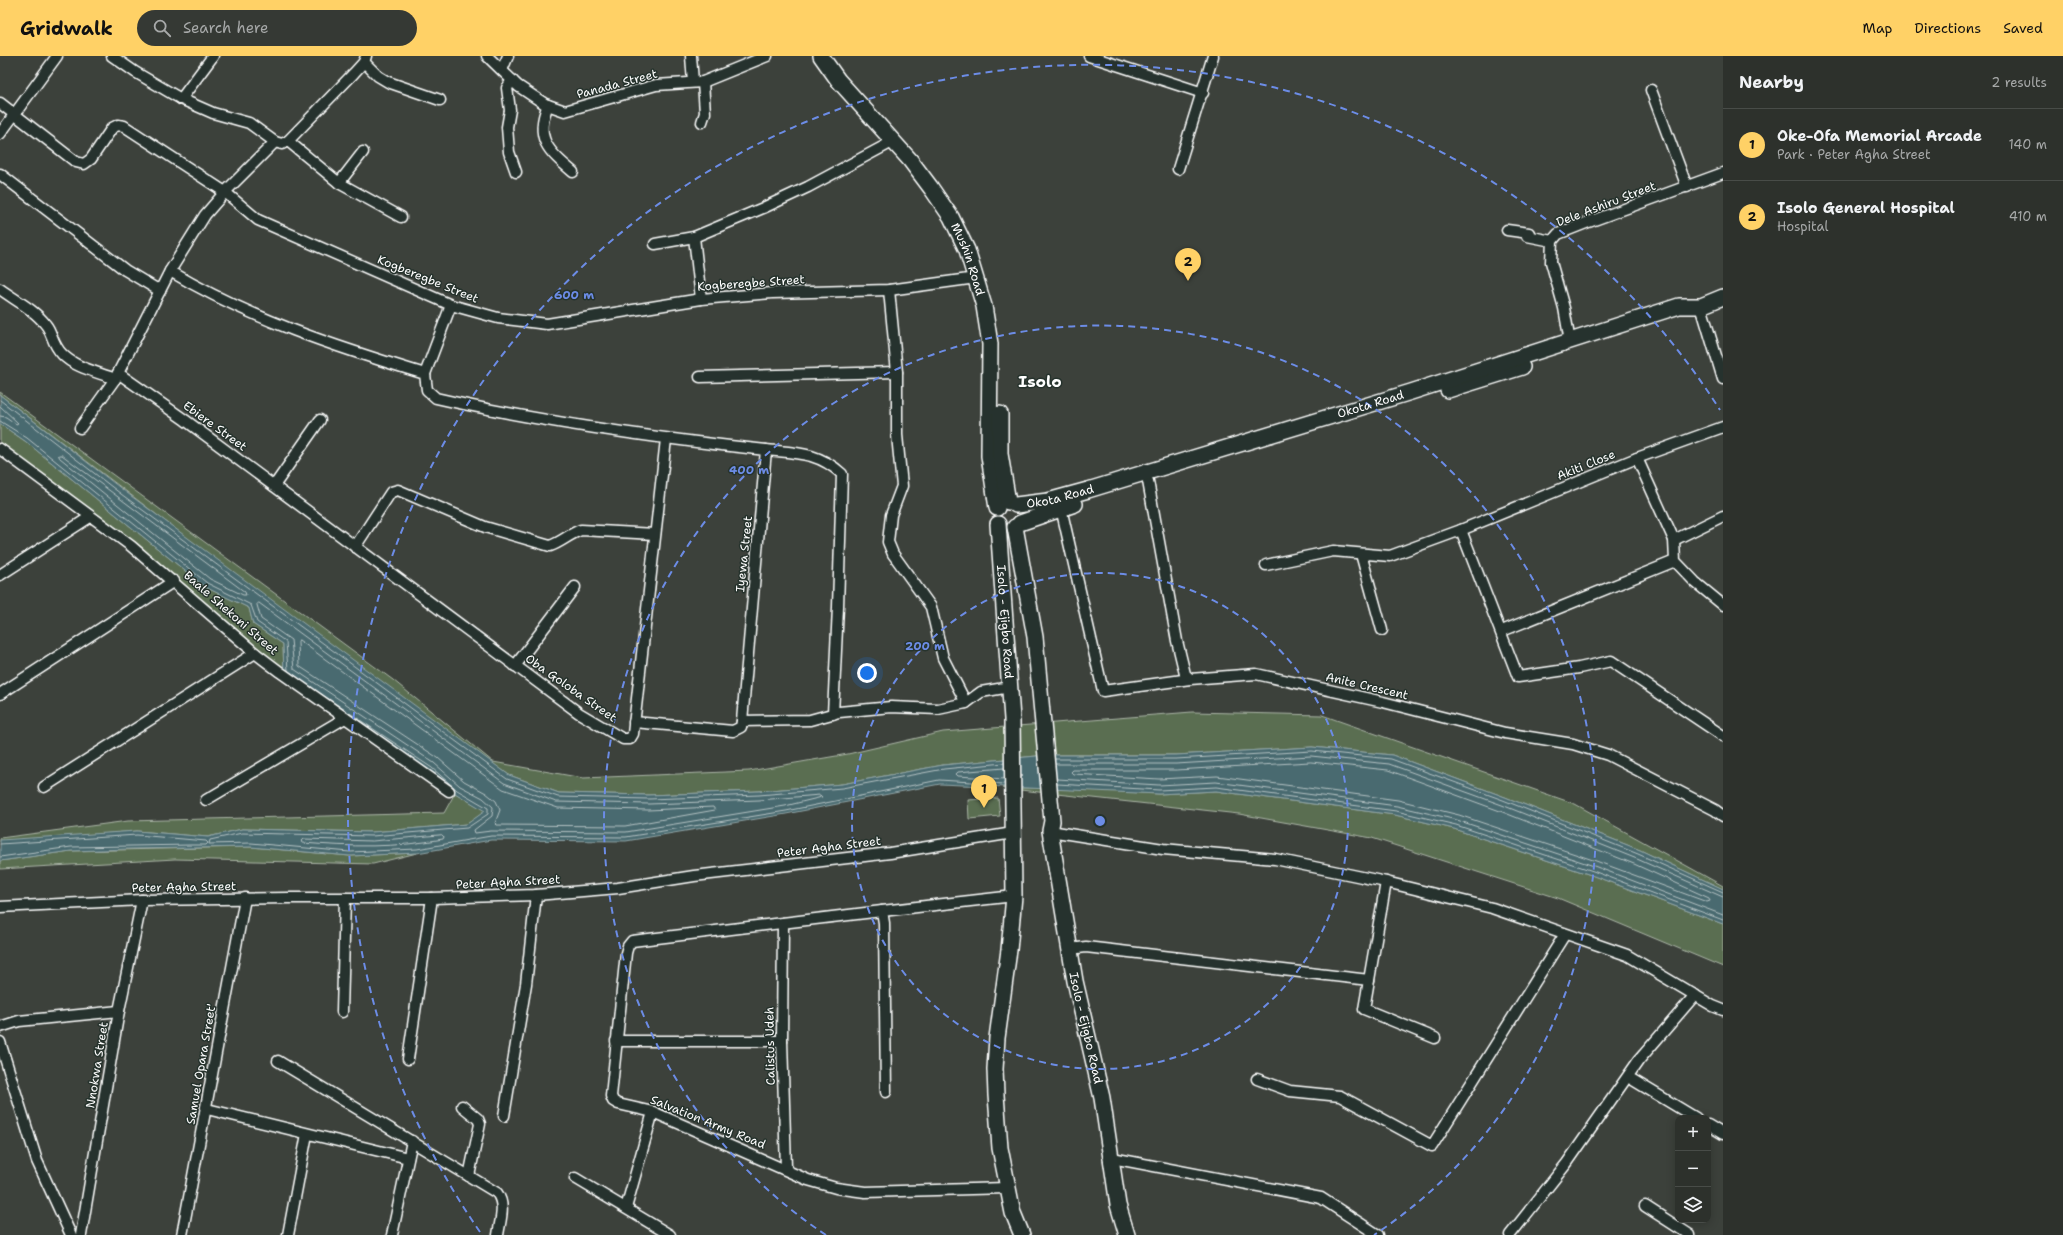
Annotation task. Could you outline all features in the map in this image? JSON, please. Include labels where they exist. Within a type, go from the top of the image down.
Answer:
[{"type":"main road","name":"Mushin Road","points":[[821,56],[838,80],[918,170],[951,217],[967,250],[984,306],[990,344],[988,456],[1007,505]]},
{"type":"main road","name":"Mushin Road","points":[[830,56],[870,105],[939,183],[950,199],[974,247],[994,304],[1000,379],[1000,454],[1007,505]]},
{"type":"main road","name":"Okota Road","points":[[1007,505],[1048,501],[1088,490],[1570,342],[1679,306],[1701,306],[1723,297]]},
{"type":"main road","points":[[1018,525],[1021,511],[1007,505],[995,517],[998,524],[1008,529],[1061,508],[1486,379],[1682,315],[1701,306]]},
{"type":"main road","name":"Isolo - Ejigbo Road","points":[[998,524],[1012,719],[1013,827]]},
{"type":"main road","name":"Isolo - Ejigbo Road","points":[[1018,525],[1035,637],[1051,826],[1075,982],[1102,1098],[1118,1205],[1127,1235]]},
{"type":"main road","points":[[1013,827],[1014,896],[995,1069],[997,1118],[1007,1188],[1018,1229],[1022,1235]]},
{"type":"street","points":[[0,134],[57,56]]},
{"type":"street","points":[[112,56],[135,72],[181,99],[213,113],[249,123],[275,142],[282,144],[288,141],[365,59],[378,76],[388,82],[440,100]]},
{"type":"street","points":[[181,99],[214,56]]},
{"type":"street","name":"Panada Street","points":[[487,56],[512,80],[548,105],[565,111],[573,110],[656,84],[698,82],[767,56]]},
{"type":"street","points":[[502,70],[508,56]]},
{"type":"street","points":[[691,56],[705,112],[702,122]]},
{"type":"street","points":[[1089,56],[1115,60],[1203,93]]},
{"type":"street","points":[[1178,169],[1203,93],[1213,56]]},
{"type":"street","points":[[512,80],[507,88],[510,110],[507,128],[509,152],[516,172]]},
{"type":"street","points":[[1651,90],[1687,187]]},
{"type":"street","points":[[0,103],[14,115]]},
{"type":"street","points":[[548,105],[542,124],[544,142],[561,162],[573,172]]},
{"type":"street","name":"Kogberegbe Street","points":[[14,115],[76,162],[84,164],[91,158],[112,128],[118,125],[124,126],[224,192],[258,220],[451,305],[498,318],[547,324],[701,299],[772,293],[889,290],[976,278]]},
{"type":"street","points":[[288,141],[339,183],[401,217]]},
{"type":"street","points":[[80,428],[116,376],[170,271],[205,215],[224,192],[275,142]]},
{"type":"street","points":[[655,244],[694,237],[808,187],[892,142]]},
{"type":"street","points":[[339,183],[363,152]]},
{"type":"street","points":[[0,174],[125,270],[160,291]]},
{"type":"street","name":"Dele Ashiru Street","points":[[1570,342],[1564,308],[1551,262],[1552,241],[1558,234],[1723,174]]},
{"type":"street","points":[[1507,230],[1529,233],[1527,236],[1552,241]]},
{"type":"street","points":[[694,237],[701,299]]},
{"type":"street","points":[[170,271],[207,293],[290,330],[333,346],[425,374]]},
{"type":"street","name":"Ebiere Street","points":[[0,289],[39,317],[48,326],[52,341],[62,355],[74,363],[116,376],[295,502]]},
{"type":"street","points":[[889,290],[897,372],[897,435],[902,486],[891,515],[888,542],[893,554],[931,607],[943,658],[966,703]]},
{"type":"street","points":[[451,305],[425,374],[427,390],[436,398],[548,421],[666,439],[812,455],[833,466],[842,474],[833,714]]},
{"type":"street","points":[[1701,306],[1723,379]]},
{"type":"street","points":[[700,377],[897,372]]},
{"type":"street","points":[[274,486],[320,420]]},
{"type":"street","name":"Akiti Close","points":[[1266,565],[1333,551],[1390,556],[1461,530],[1637,458],[1723,427]]},
{"type":"street","name":"Oba Goloba Street","points":[[295,502],[580,713],[623,740],[630,739],[633,734],[666,439]]},
{"type":"street","name":"Iyewa Street","points":[[742,721],[766,450]]},
{"type":"street","name":"Baale Shekoni Street","points":[[1,451],[131,546],[174,581],[254,653],[449,791]]},
{"type":"street","points":[[1637,458],[1674,540],[1675,561],[1695,582],[1723,605]]},
{"type":"street","points":[[1148,481],[1177,641],[1185,674],[1190,679]]},
{"type":"street","points":[[355,547],[391,492],[398,490],[485,527],[550,546],[561,542],[570,534],[581,530],[655,534]]},
{"type":"street","name":"Anite Crescent","points":[[1061,508],[1102,691],[1190,679],[1256,674],[1382,702],[1505,733],[1546,738],[1573,744],[1608,755],[1715,810],[1723,816]]},
{"type":"street","points":[[1674,540],[1723,516]]},
{"type":"street","points":[[0,575],[90,517]]},
{"type":"street","points":[[1461,530],[1502,631],[1518,677],[1579,668],[1610,661],[1723,736]]},
{"type":"street","points":[[1361,554],[1382,630]]},
{"type":"street","points":[[1502,631],[1675,561]]},
{"type":"street","points":[[0,694],[174,581]]},
{"type":"street","points":[[516,666],[575,587]]},
{"type":"street","points":[[44,787],[254,653]]},
{"type":"street","points":[[634,722],[734,731],[741,727],[742,721],[810,720],[833,714],[891,707],[938,709],[966,703],[981,692],[1010,687]]},
{"type":"street","points":[[206,800],[345,718]]},
{"type":"street","points":[[1051,826],[1163,849],[1275,859],[1386,882],[1492,908],[1627,955],[1713,1006],[1723,1010]]},
{"type":"street","name":"Peter Agha Street","points":[[0,907],[142,900],[245,898],[432,898],[536,895],[618,888],[694,876],[890,853],[1013,827]]},
{"type":"street","points":[[1386,882],[1364,1009],[1435,1038]]},
{"type":"street","points":[[504,1116],[526,984],[536,895]]},
{"type":"street","points":[[783,923],[1014,896]]},
{"type":"street","name":"Samuel Opara Street'","points":[[182,1235],[207,1109],[245,898]]},
{"type":"street","points":[[342,1012],[344,898]]},
{"type":"street","points":[[408,1059],[432,898]]},
{"type":"street","name":"Nnokwa Street","points":[[81,1235],[119,1011],[142,900]]},
{"type":"street","points":[[882,912],[884,923],[886,1092]]},
{"type":"street","name":"Salvation Army Road","points":[[783,923],[632,940],[626,953],[611,1096],[613,1101],[618,1104],[654,1112],[786,1168],[808,1180],[836,1188],[865,1192],[1007,1188]]},
{"type":"street","name":"Calistus Udeh","points":[[783,923],[782,1041],[786,1168]]},
{"type":"street","points":[[1257,1079],[1290,1091],[1340,1096],[1432,1146],[1565,934]]},
{"type":"street","points":[[1070,949],[1086,947],[1369,980]]},
{"type":"street","points":[[1510,1235],[1567,1163],[1639,1060],[1695,995]]},
{"type":"street","points":[[0,1027],[19,1021],[119,1011]]},
{"type":"street","points":[[616,1041],[782,1041]]},
{"type":"street","points":[[0,1042],[37,1161],[71,1235]]},
{"type":"street","points":[[278,1062],[497,1193],[501,1198],[502,1206],[498,1235]]},
{"type":"street","points":[[1628,1077],[1691,1115]]},
{"type":"street","points":[[462,1106],[478,1119],[480,1124],[469,1176]]},
{"type":"street","points":[[207,1109],[408,1158]]},
{"type":"street","points":[[626,1208],[654,1112]]},
{"type":"street","points":[[1711,1127],[1723,1134]]},
{"type":"street","points":[[288,1235],[307,1134]]},
{"type":"street","points":[[392,1235],[412,1141]]},
{"type":"street","points":[[1112,1158],[1321,1198],[1378,1235]]},
{"type":"street","points":[[575,1178],[670,1235]]},
{"type":"street","points":[[1645,1206],[1690,1235]]},
{"type":"green space","points":[[0,392],[393,680],[493,762],[583,778],[749,771],[848,754],[943,732],[1192,712],[1322,715],[1575,804],[1723,886],[1723,889],[1640,850],[1505,797],[1392,755],[1312,747],[1176,755],[1047,755],[943,765],[842,784],[759,791],[648,795],[559,793],[509,775],[318,638],[0,395]]},
{"type":"green space","points":[[0,424],[25,441],[205,587],[249,608],[253,624],[283,644],[284,674],[235,637],[0,448]]},
{"type":"green space","points":[[1002,788],[1057,788],[1159,794],[1216,791],[1395,815],[1454,829],[1591,875],[1723,924],[1723,967],[1558,898],[1372,838],[1239,814]]},
{"type":"green space","points":[[455,793],[486,811],[467,824],[372,832],[242,829],[208,837],[137,831],[0,842],[0,838],[128,821],[444,813]]},
{"type":"green space","points":[[998,798],[1000,816],[969,819],[968,800]]},
{"type":"green space","points":[[251,847],[350,856],[417,853],[373,864],[175,859],[0,869],[0,861],[71,851]]},
{"type":"water","points":[[0,395],[123,490],[509,775],[559,793],[648,795],[759,791],[842,784],[943,765],[1047,755],[1176,755],[1312,747],[1392,755],[1505,797],[1640,850],[1723,889],[1723,924],[1591,875],[1454,829],[1395,815],[1216,791],[1159,794],[940,784],[786,814],[626,841],[491,840],[417,853],[350,856],[251,847],[128,849],[71,851],[0,861],[0,840],[137,831],[208,837],[242,829],[372,832],[467,824],[485,811],[455,793],[429,771],[284,674],[283,644],[253,624],[249,608],[205,587],[25,441],[0,424]]},
{"type":"place","name":"Isolo General Hospital","points":[[1188,281]]},
{"type":"place","name":"Oke-Ofa Memorial Arcade","points":[[984,808]]},
{"type":"district","name":"Isolo","points":[[1040,381]]}]
